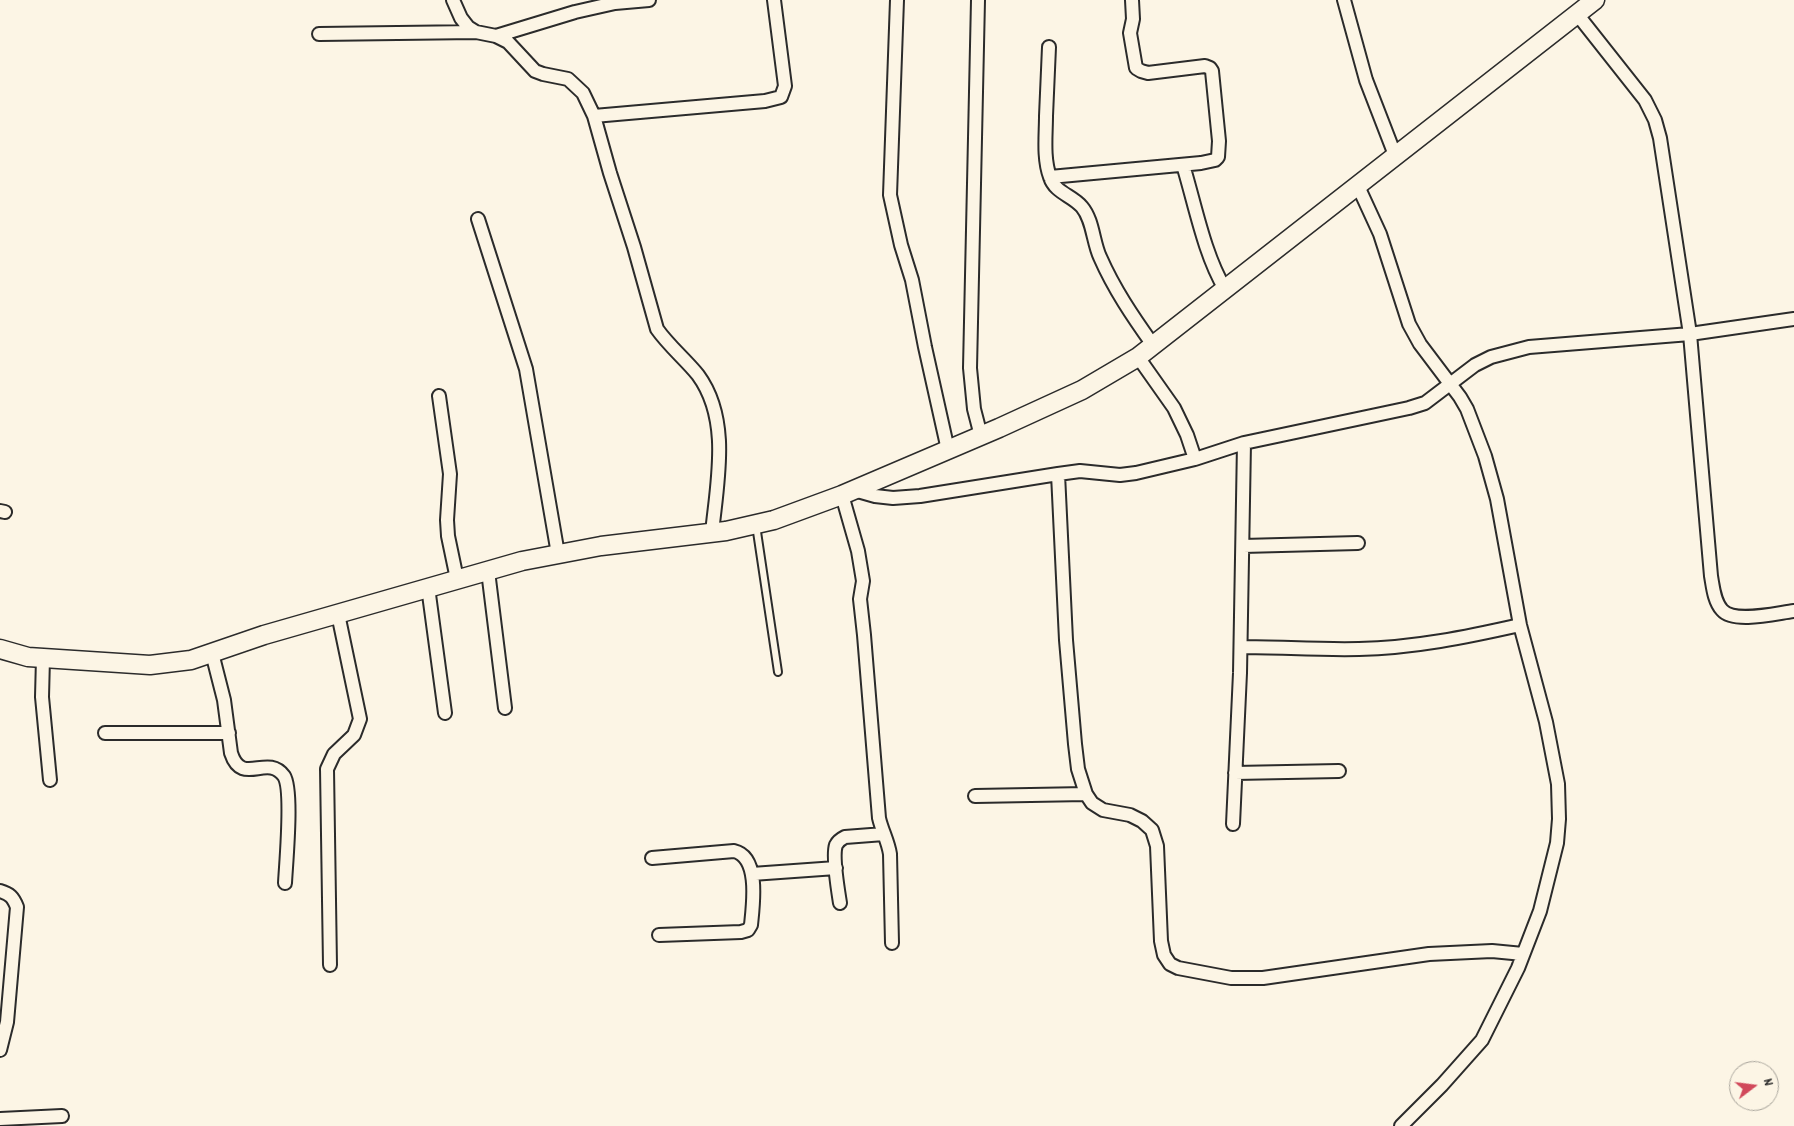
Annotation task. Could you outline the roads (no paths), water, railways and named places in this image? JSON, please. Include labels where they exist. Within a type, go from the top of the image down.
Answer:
[{"type":"main road","points":[[0,649],[35,658],[150,665],[191,660],[264,635],[488,570],[601,546],[712,533],[756,524],[774,520],[848,493],[1082,390],[1138,357],[1357,184],[1595,0]]},
{"type":"street","points":[[453,0],[461,18],[476,32]]},
{"type":"street","points":[[496,36],[575,12],[615,3],[649,0]]},
{"type":"street","points":[[594,116],[765,101],[781,96],[785,86],[774,0]]},
{"type":"street","points":[[898,0],[890,195],[901,245],[912,280],[948,450]]},
{"type":"street","points":[[978,0],[970,368],[974,409],[981,436]]},
{"type":"street","points":[[1050,177],[1210,162],[1218,156],[1219,141],[1212,71],[1205,66],[1148,73],[1136,68],[1130,33],[1134,19],[1132,0]]},
{"type":"street","points":[[1344,0],[1366,80],[1395,155]]},
{"type":"street","points":[[1576,14],[1645,100],[1655,120],[1660,138],[1690,334],[1711,576],[1716,600],[1721,609],[1727,614],[1736,617],[1794,611]]},
{"type":"street","points":[[319,34],[476,32],[496,36],[508,42],[535,71],[568,79],[584,93],[594,116],[657,329],[698,375],[709,392],[713,405],[719,443],[712,533]]},
{"type":"street","points":[[1049,47],[1045,143],[1050,177],[1058,190],[1082,207],[1088,217],[1095,246],[1105,268],[1123,301],[1153,345]]},
{"type":"street","points":[[1183,165],[1209,255],[1216,274],[1225,289]]},
{"type":"street","points":[[1357,184],[1380,234],[1409,324],[1420,344],[1467,409],[1485,456],[1497,499],[1520,625],[1554,755],[1558,784],[1559,819],[1557,843],[1540,911],[1507,991],[1482,1040],[1442,1085],[1401,1126]]},
{"type":"street","points":[[478,219],[526,369],[558,554]]},
{"type":"street","points":[[892,943],[890,854],[879,818],[860,599],[863,581],[848,493],[893,498],[1080,471],[1128,474],[1195,459],[1244,444],[1425,403],[1475,365],[1491,356],[1529,346],[1690,334],[1794,319]]},
{"type":"street","points":[[1138,357],[1174,408],[1187,435],[1195,459]]},
{"type":"street","points":[[439,396],[450,474],[448,528],[458,579]]},
{"type":"street","points":[[1233,824],[1240,647],[1244,444]]},
{"type":"street","points":[[1058,474],[1066,640],[1074,744],[1078,769],[1086,794],[1092,803],[1103,810],[1130,816],[1142,821],[1152,830],[1158,846],[1161,942],[1164,955],[1170,964],[1178,968],[1231,978],[1263,978],[1429,954],[1484,951],[1523,954]]},
{"type":"street","points":[[1242,546],[1358,543]]},
{"type":"street","points":[[488,570],[505,708]]},
{"type":"street","points":[[428,587],[444,713]]},
{"type":"street","points":[[330,965],[327,769],[334,754],[354,735],[360,719],[338,614]]},
{"type":"street","points":[[1240,647],[1358,649],[1392,647],[1473,636],[1520,625]]},
{"type":"street","points":[[212,653],[229,733],[230,753],[236,766],[242,769],[271,768],[285,778],[288,794],[285,883]]},
{"type":"street","points":[[0,656],[35,658],[42,697],[50,780]]},
{"type":"street","points":[[105,733],[229,733]]},
{"type":"street","points":[[1235,773],[1339,771]]},
{"type":"street","points":[[976,796],[1086,794]]},
{"type":"street","points":[[840,903],[836,868],[836,844],[840,840],[854,836],[884,834]]},
{"type":"street","points":[[652,858],[734,851],[745,857],[752,874],[751,925],[748,930],[741,932],[659,935]]},
{"type":"street","points":[[752,874],[836,868]]},
{"type":"street","points":[[0,1050],[7,1022],[18,907],[14,899],[4,892]]},
{"type":"street","points":[[0,1119],[62,1116]]},
{"type":"lane","points":[[756,524],[778,672]]}]
